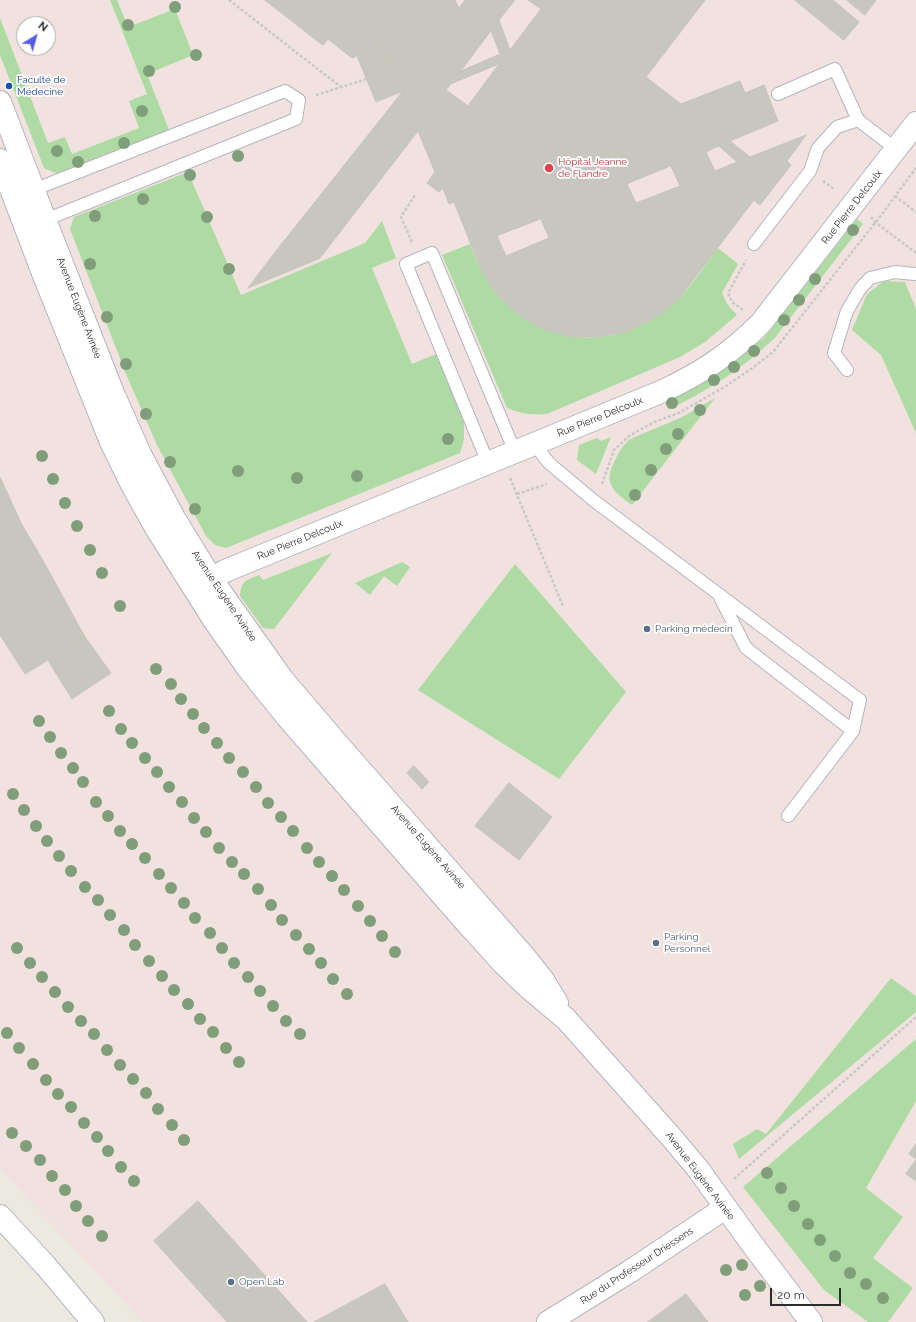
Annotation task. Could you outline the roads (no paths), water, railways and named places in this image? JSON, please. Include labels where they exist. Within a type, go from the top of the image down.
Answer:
[{"type":"street","name":"Avenue Eugène Avinée","points":[[0,102],[24,194],[35,224],[141,456],[174,518],[204,586],[258,646],[288,686],[341,748],[524,956],[542,980],[566,1019],[672,1138],[698,1170],[811,1322]]},
{"type":"street","name":"Rue Pierre Delcoulx","points":[[204,586],[225,571],[663,391],[696,375],[723,358],[761,323],[916,123]]},
{"type":"street","name":"Avenue Eugène Avinée","points":[[0,160],[24,194]]},
{"type":"street","name":"Rue du Professeur Driessens","points":[[548,1322],[623,1276],[720,1201]]},
{"type":"street","points":[[0,1216],[45,1265],[93,1322]]},
{"type":"street","points":[[45,1265],[110,1322]]},
{"type":"lane","points":[[778,94],[835,69],[858,120],[896,149]]},
{"type":"lane","points":[[24,194],[285,91],[299,100],[296,119],[35,224]]},
{"type":"lane","points":[[754,244],[810,171],[818,148],[837,127],[858,120]]},
{"type":"lane","points":[[488,463],[406,264],[432,253],[524,448],[549,463],[577,487],[860,700],[853,731],[788,816]]},
{"type":"lane","points":[[846,370],[834,353],[847,311],[860,289],[870,278],[895,272],[914,274]]},
{"type":"lane","points":[[719,594],[746,648],[853,731]]},
{"type":"place","name":"Faculté de Médecine","points":[[9,86]]},
{"type":"place","name":"Hôpital Jeanne de Flandre","points":[[549,168]]},
{"type":"place","name":"Parking médecin","points":[[647,629]]},
{"type":"place","name":"Parking Personnel","points":[[656,943]]},
{"type":"place","name":"Open Lab","points":[[231,1282]]}]
